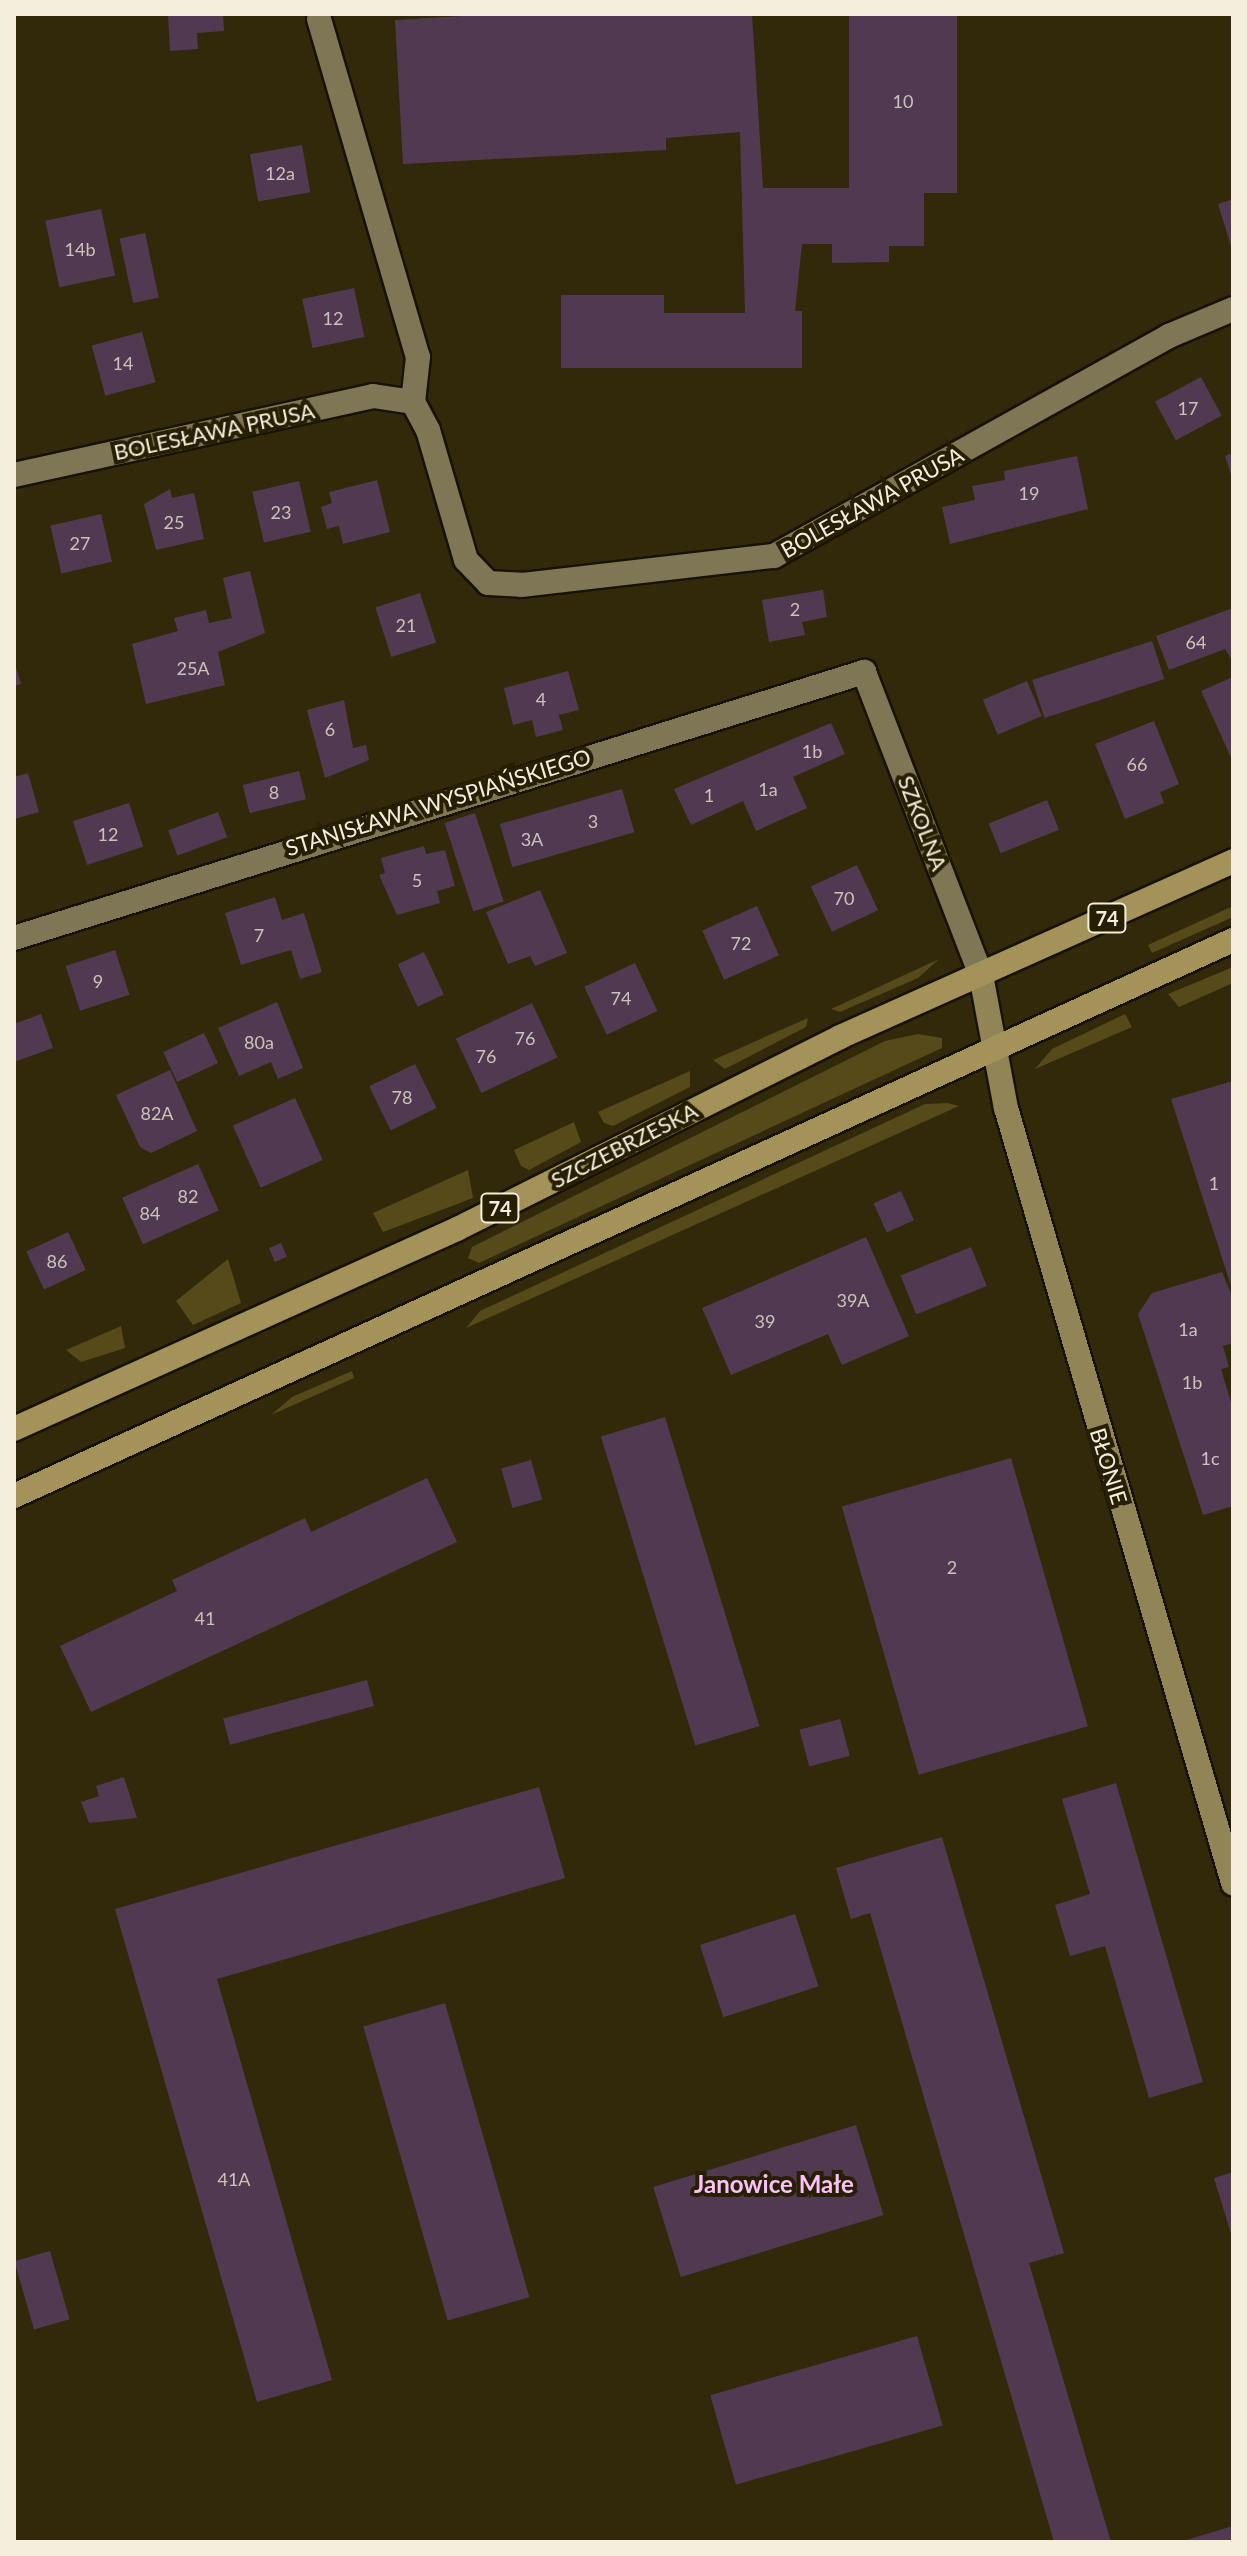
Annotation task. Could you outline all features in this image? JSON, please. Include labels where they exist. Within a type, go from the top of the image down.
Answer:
[{"type":"main road","name":"SZCZEBRZESKA","points":[[14,1429],[457,1229],[778,1067],[1233,861]]},
{"type":"main road","points":[[14,1496],[1233,940]]},
{"type":"street","points":[[319,19],[418,357],[413,402]]},
{"type":"street","name":"BOLESŁAWA PRUSA","points":[[14,475],[373,396],[413,402],[428,430],[466,560],[488,583],[755,562],[1169,336],[1233,309]]},
{"type":"street","name":"STANISŁAWA WYSPIAŃSKIEGO","points":[[14,938],[864,672]]},
{"type":"street","name":"SZKOLNA","points":[[864,672],[981,975]]},
{"type":"street","name":"BŁONIE","points":[[981,975],[992,1048],[1233,1883]]},
{"type":"shaded area","points":[[1233,906],[1233,917],[1152,953],[1148,945]]},
{"type":"shaded area","points":[[939,959],[918,978],[840,1012],[831,1009]]},
{"type":"shaded area","points":[[1233,967],[1233,983],[1179,1007],[1168,994]]},
{"type":"shaded area","points":[[1125,1014],[1132,1027],[1035,1069],[1052,1049]]},
{"type":"shaded area","points":[[808,1018],[806,1027],[725,1069],[713,1060]]},
{"type":"shaded area","points":[[918,1034],[942,1038],[942,1048],[479,1263],[468,1258],[472,1247],[885,1041]]},
{"type":"shaded area","points":[[690,1071],[690,1087],[613,1126],[604,1123],[598,1112]]},
{"type":"shaded area","points":[[925,1104],[959,1106],[466,1328],[480,1311]]},
{"type":"shaded area","points":[[574,1122],[581,1142],[529,1170],[521,1166],[514,1150]]},
{"type":"shaded area","points":[[468,1170],[473,1198],[383,1232],[373,1213]]},
{"type":"shaded area","points":[[228,1259],[241,1303],[193,1325],[176,1301]]},
{"type":"shaded area","points":[[121,1326],[125,1348],[81,1362],[66,1350]]},
{"type":"shaded area","points":[[352,1371],[354,1378],[271,1415],[292,1397]]},
{"type":"building","points":[[168,14],[223,14],[224,31],[197,33],[198,49],[170,51]]},
{"type":"building","points":[[495,14],[752,14],[763,188],[849,188],[849,14],[957,14],[957,193],[924,193],[924,246],[889,246],[889,262],[832,263],[832,244],[802,244],[795,311],[802,311],[802,368],[561,368],[561,295],[664,295],[664,313],[745,313],[740,132],[666,138],[666,150],[403,164],[395,20]]},
{"type":"building","points":[[302,145],[310,192],[258,201],[250,154]]},
{"type":"building","points":[[1233,199],[1233,249],[1232,249],[1218,204]]},
{"type":"building","points":[[101,209],[115,276],[59,287],[45,221]]},
{"type":"building","points":[[145,233],[159,298],[133,303],[120,238]]},
{"type":"building","points":[[354,288],[364,337],[313,348],[302,299]]},
{"type":"building","points":[[142,332],[155,382],[105,396],[92,345]]},
{"type":"building","points":[[1201,377],[1222,416],[1176,440],[1155,401]]},
{"type":"building","points":[[1233,453],[1233,478],[1232,478],[1225,456]]},
{"type":"building","points":[[1077,456],[1088,509],[950,544],[942,507],[975,500],[972,486],[1005,480],[1004,471]]},
{"type":"building","points":[[377,480],[390,532],[343,544],[339,526],[327,529],[321,507],[332,503],[329,492]]},
{"type":"building","points":[[299,481],[311,532],[264,542],[252,492]]},
{"type":"building","points":[[170,489],[172,498],[194,493],[204,539],[156,550],[144,504]]},
{"type":"building","points":[[101,514],[112,562],[61,573],[50,526]]},
{"type":"building","points":[[250,571],[265,633],[218,652],[225,685],[146,704],[132,644],[178,631],[174,618],[206,610],[209,623],[232,618],[223,578]]},
{"type":"building","points":[[823,590],[827,617],[802,622],[805,635],[769,642],[762,600]]},
{"type":"building","points":[[420,593],[436,642],[391,657],[375,608]]},
{"type":"building","points":[[1233,608],[1233,662],[1225,649],[1169,670],[1156,636]]},
{"type":"building","points":[[1152,641],[1164,679],[1045,718],[1032,680]]},
{"type":"building","points":[[14,661],[21,684],[14,686]]},
{"type":"building","points":[[568,671],[579,710],[559,715],[563,730],[536,737],[532,720],[513,725],[504,688]]},
{"type":"building","points":[[1233,677],[1233,762],[1201,691]]},
{"type":"building","points":[[1027,681],[1042,716],[998,735],[983,700]]},
{"type":"building","points":[[344,700],[353,748],[366,745],[369,760],[325,778],[307,710]]},
{"type":"building","points":[[1154,721],[1179,784],[1160,792],[1164,803],[1125,819],[1095,744]]},
{"type":"building","points":[[831,723],[845,754],[793,777],[807,808],[756,831],[743,801],[691,825],[674,789]]},
{"type":"building","points":[[299,771],[306,799],[250,813],[243,785]]},
{"type":"building","points":[[28,773],[39,812],[14,819],[14,777]]},
{"type":"building","points":[[622,789],[634,832],[512,867],[500,824]]},
{"type":"building","points":[[1047,800],[1059,830],[1001,853],[989,824]]},
{"type":"building","points":[[129,803],[143,847],[87,865],[73,821]]},
{"type":"building","points":[[218,812],[227,837],[177,855],[168,830]]},
{"type":"building","points":[[475,813],[504,901],[473,911],[445,823]]},
{"type":"building","points":[[424,846],[426,854],[445,850],[455,886],[437,891],[440,903],[397,915],[379,875],[385,873],[381,858]]},
{"type":"building","points":[[857,865],[878,910],[832,932],[811,887]]},
{"type":"building","points":[[540,890],[567,953],[535,966],[530,956],[508,964],[486,912]]},
{"type":"building","points":[[275,897],[282,920],[304,913],[322,972],[300,979],[291,950],[241,965],[225,913]]},
{"type":"building","points":[[757,906],[779,955],[724,980],[702,930]]},
{"type":"building","points":[[115,950],[130,995],[80,1011],[66,966]]},
{"type":"building","points":[[424,952],[444,995],[418,1007],[398,964]]},
{"type":"building","points":[[635,963],[657,1011],[607,1035],[584,987]]},
{"type":"building","points":[[277,1002],[303,1068],[278,1079],[271,1062],[239,1076],[218,1028]]},
{"type":"building","points":[[532,1003],[557,1057],[481,1093],[456,1038]]},
{"type":"building","points":[[41,1014],[53,1048],[14,1062],[14,1024]]},
{"type":"building","points":[[204,1033],[218,1063],[177,1082],[163,1052]]},
{"type":"building","points":[[415,1064],[436,1108],[391,1130],[369,1086]]},
{"type":"building","points":[[170,1070],[197,1131],[151,1153],[140,1147],[116,1095]]},
{"type":"building","points":[[1233,1081],[1233,1289],[1232,1289],[1171,1099]]},
{"type":"building","points":[[295,1098],[323,1160],[261,1188],[233,1126]]},
{"type":"building","points":[[198,1164],[219,1211],[143,1244],[122,1198]]},
{"type":"building","points":[[901,1191],[914,1220],[887,1232],[874,1203]]},
{"type":"building","points":[[68,1232],[86,1270],[44,1290],[26,1251]]},
{"type":"building","points":[[866,1237],[909,1336],[842,1365],[828,1334],[731,1375],[702,1308]]},
{"type":"building","points":[[281,1243],[287,1257],[275,1262],[269,1248]]},
{"type":"building","points":[[971,1247],[987,1286],[916,1314],[901,1275]]},
{"type":"building","points":[[1222,1272],[1233,1298],[1233,1343],[1223,1346],[1229,1367],[1221,1369],[1233,1409],[1233,1506],[1203,1515],[1138,1314],[1152,1293]]},
{"type":"building","points":[[665,1417],[759,1726],[695,1745],[601,1437]]},
{"type":"building","points":[[1011,1458],[1088,1726],[919,1775],[842,1507]]},
{"type":"building","points":[[531,1460],[542,1499],[513,1508],[501,1469]]},
{"type":"building","points":[[427,1478],[457,1542],[91,1712],[60,1646],[177,1591],[172,1580],[305,1518],[311,1532]]},
{"type":"building","points":[[367,1680],[374,1706],[230,1745],[223,1719]]},
{"type":"building","points":[[840,1719],[850,1756],[809,1767],[799,1730]]},
{"type":"building","points":[[124,1777],[137,1818],[89,1823],[81,1802],[99,1796],[96,1786]]},
{"type":"building","points":[[1116,1783],[1203,2082],[1149,2098],[1105,1946],[1070,1956],[1055,1905],[1090,1894],[1062,1799]]},
{"type":"building","points":[[539,1787],[565,1878],[217,1979],[332,2380],[257,2402],[115,1909]]},
{"type":"building","points":[[942,1837],[1064,2253],[1029,2263],[1111,2542],[1054,2542],[870,1913],[851,1919],[836,1868]]},
{"type":"building","points":[[795,1914],[818,1986],[723,2017],[700,1945]]},
{"type":"building","points":[[445,2003],[529,2297],[448,2321],[363,2026]]},
{"type":"building","points":[[856,2125],[883,2215],[681,2277],[653,2187]]},
{"type":"building","points":[[1233,2172],[1233,2237],[1232,2237],[1214,2178]]},
{"type":"building","points":[[50,2251],[70,2319],[34,2329],[14,2261]]},
{"type":"building","points":[[917,2336],[943,2425],[736,2485],[710,2395]]},
{"type":"building","points":[[1233,2526],[1233,2542],[1183,2542],[1183,2541]]},
{"type":"district","name":"Janowice Małe","points":[[774,2184]]}]
